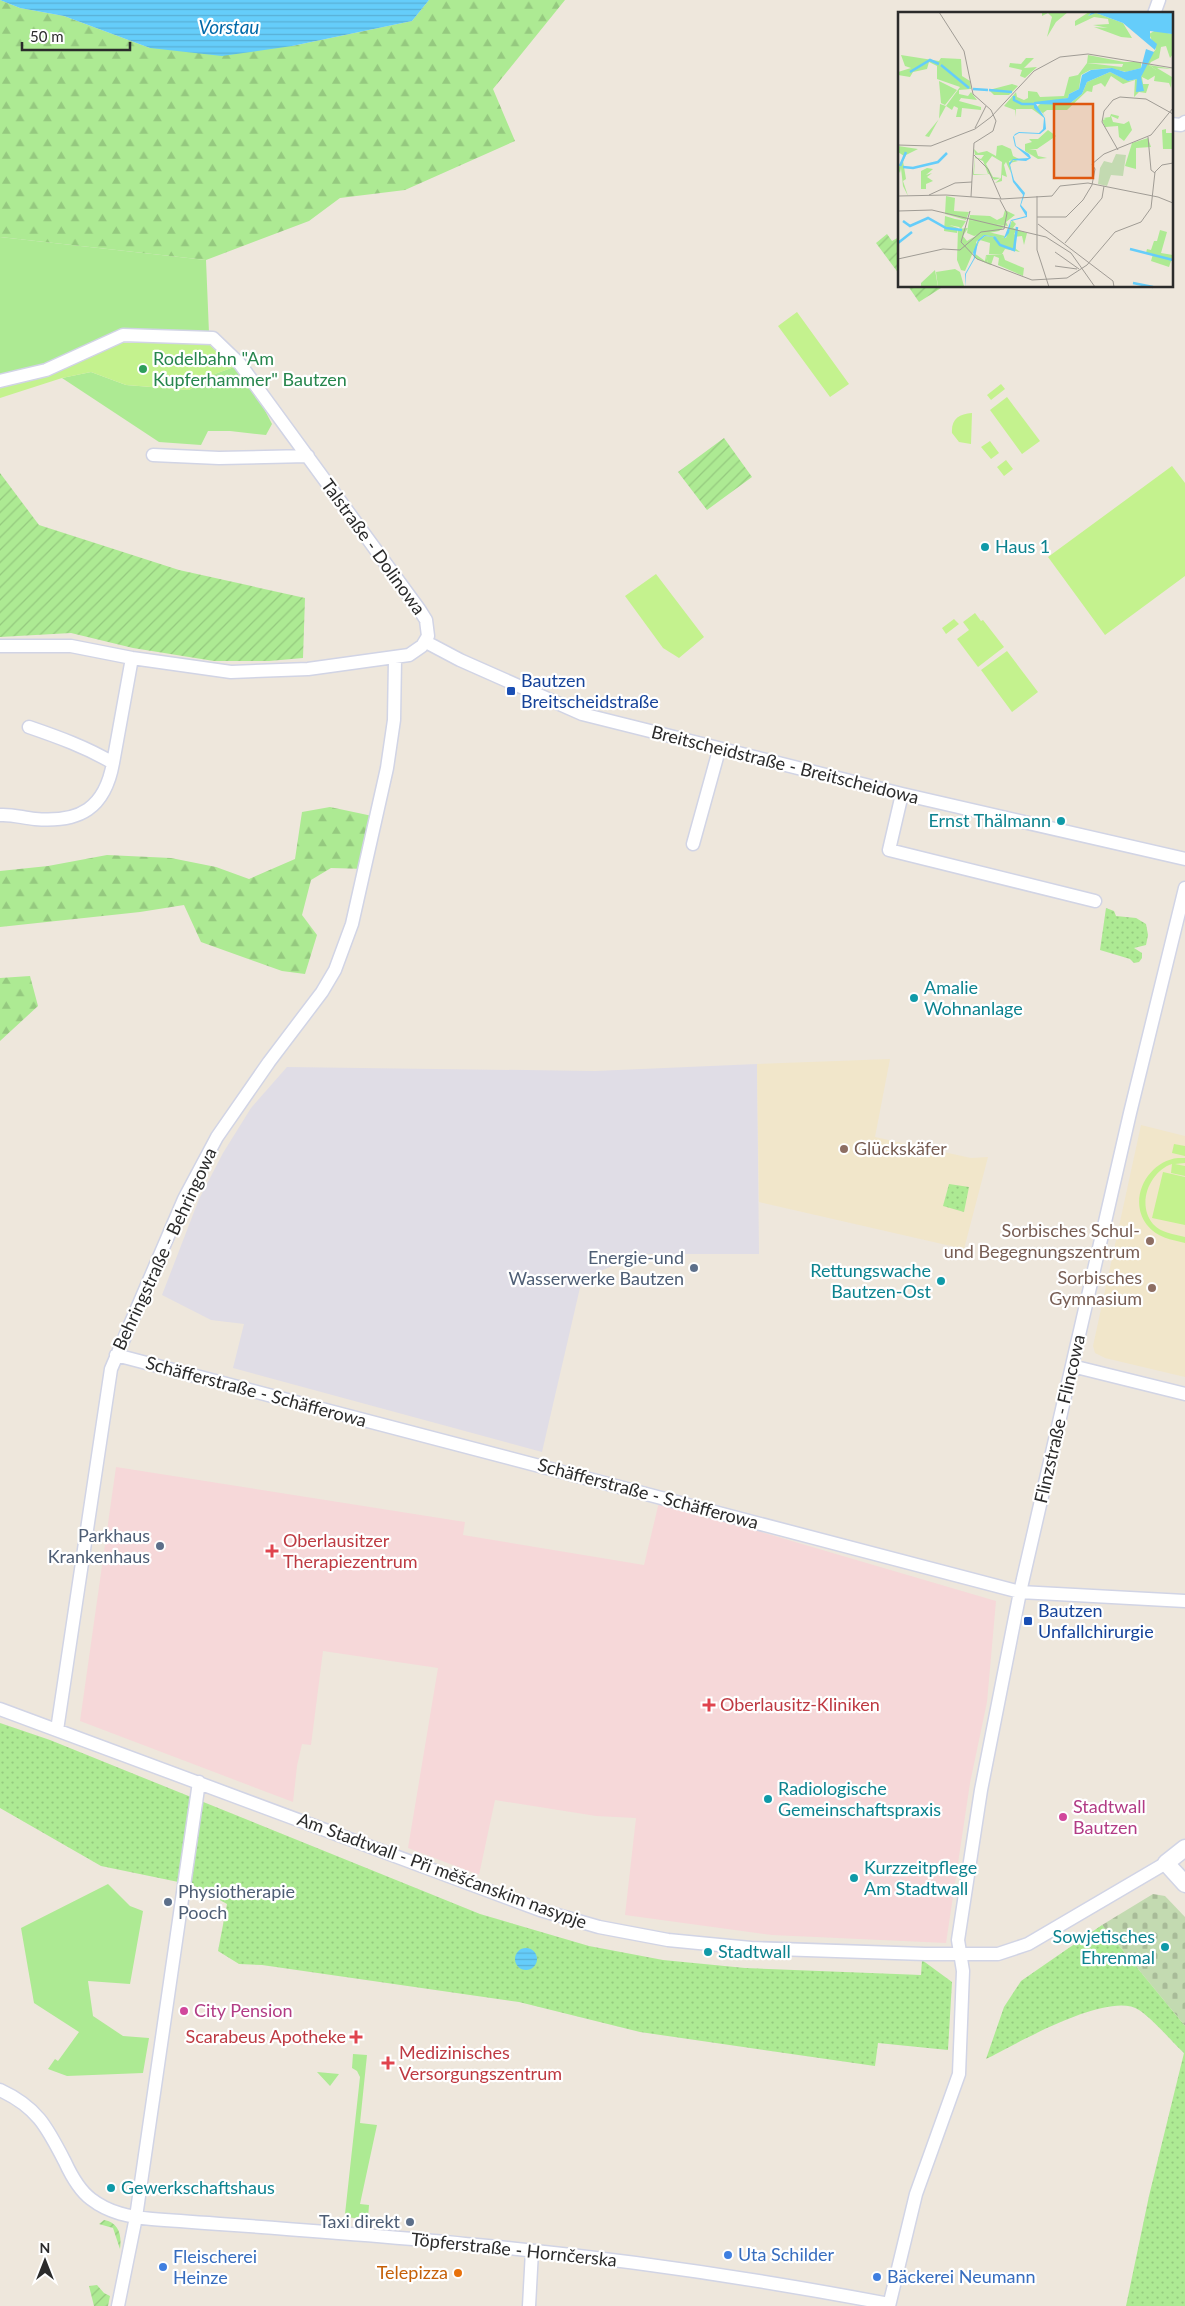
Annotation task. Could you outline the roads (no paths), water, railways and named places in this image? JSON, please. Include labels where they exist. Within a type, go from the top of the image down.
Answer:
[{"type":"street","points":[[1155,12],[1159,0]]},
{"type":"street","points":[[1172,124],[1181,125],[1185,122]]},
{"type":"street","name":"Talstraße - Dolinowa","points":[[0,381],[46,370],[123,334],[212,338],[240,364],[419,609],[428,629],[426,642]]},
{"type":"street","points":[[153,455],[219,458],[308,456]]},
{"type":"street","points":[[0,646],[71,646],[132,658],[231,672],[308,669],[395,658],[409,655],[426,642]]},
{"type":"street","name":"Breitscheidstraße - Breitscheidowa","points":[[426,642],[460,660],[582,714],[719,750],[1185,859]]},
{"type":"street","points":[[0,815],[63,820],[84,812],[104,796],[113,763],[132,658]]},
{"type":"street","name":"Behringstraße - Behringowa","points":[[57,1730],[107,1383],[116,1355],[184,1199],[217,1137],[269,1062],[322,992],[335,970],[352,924],[387,768],[394,720],[395,658]]},
{"type":"street","points":[[29,727],[74,742],[113,763]]},
{"type":"street","points":[[693,844],[719,750]]},
{"type":"street","points":[[902,794],[889,850],[1095,901]]},
{"type":"street","name":"Flinzstraße - Flincowa","points":[[890,2305],[916,2194],[959,2074],[963,1971],[958,1940],[981,1790],[1020,1592],[1132,1104],[1185,888]]},
{"type":"street","name":"Schäfferstraße - Schäfferowa","points":[[116,1355],[1020,1592],[1185,1602]]},
{"type":"street","points":[[1072,1366],[1185,1394]]},
{"type":"street","name":"Am Stadtwall - Při měšćanskim nasypje","points":[[0,1709],[540,1910],[599,1927],[668,1940],[751,1948],[961,1955],[998,1954],[1013,1950],[1166,1863]]},
{"type":"street","points":[[118,2306],[136,2217],[199,1782]]},
{"type":"street","points":[[1185,1848],[1166,1863],[1185,1884]]},
{"type":"street","name":"Töpferstraße - Hornčerska","points":[[0,2090],[27,2105],[41,2119],[73,2179],[90,2198],[112,2211],[136,2217],[532,2251],[808,2289],[890,2305]]},
{"type":"street","points":[[529,2306],[532,2251]]},
{"type":"water","name":"Vorstau","points":[[0,0],[429,0],[412,21],[292,46],[222,56],[150,48],[64,16],[20,8]]},
{"type":"water","points":[[526,1948],[534,1951],[537,1959],[534,1967],[526,1970],[518,1967],[515,1959],[518,1951]]},
{"type":"place","name":"Rodelbahn \"Am Kupferhammer\" Bautzen","points":[[143,369]]},
{"type":"place","name":"Haus 1","points":[[985,547]]},
{"type":"place","name":"Bautzen Breitscheidstraße","points":[[511,691]]},
{"type":"place","name":"Ernst Thälmann","points":[[1061,821]]},
{"type":"place","name":"Amalie Wohnanlage","points":[[914,998]]},
{"type":"place","name":"Glückskäfer","points":[[844,1149]]},
{"type":"place","name":"Sorbisches Schul- und Begegnungszentrum","points":[[1150,1241]]},
{"type":"place","name":"Energie-und Wasserwerke Bautzen","points":[[694,1268]]},
{"type":"place","name":"Rettungswache Bautzen-Ost","points":[[941,1281]]},
{"type":"place","name":"Sorbisches Gymnasium","points":[[1152,1288]]},
{"type":"place","name":"Parkhaus Krankenhaus","points":[[160,1546]]},
{"type":"place","name":"Oberlausitzer Therapiezentrum","points":[[272,1551]]},
{"type":"place","name":"Bautzen Unfallchirurgie","points":[[1028,1621]]},
{"type":"place","name":"Oberlausitz-Kliniken","points":[[709,1705]]},
{"type":"place","name":"Radiologische Gemeinschaftspraxis","points":[[768,1799]]},
{"type":"place","name":"Stadtwall Bautzen","points":[[1063,1817]]},
{"type":"place","name":"Kurzzeitpflege Am Stadtwall","points":[[854,1878]]},
{"type":"place","name":"Physiotherapie Pooch","points":[[168,1902]]},
{"type":"place","name":"Sowjetisches Ehrenmal","points":[[1165,1947]]},
{"type":"place","name":"Stadtwall","points":[[708,1952]]},
{"type":"place","name":"City Pension","points":[[184,2011]]},
{"type":"place","name":"Scarabeus Apotheke","points":[[356,2037]]},
{"type":"place","name":"Medizinisches Versorgungszentrum","points":[[388,2063]]},
{"type":"place","name":"Gewerkschaftshaus","points":[[111,2188]]},
{"type":"place","name":"Taxi direkt","points":[[410,2222]]},
{"type":"place","name":"Uta Schilder","points":[[728,2255]]},
{"type":"place","name":"Fleischerei Heinze","points":[[163,2267]]},
{"type":"place","name":"Telepizza","points":[[458,2273]]},
{"type":"place","name":"Bäckerei Neumann","points":[[877,2277]]}]
